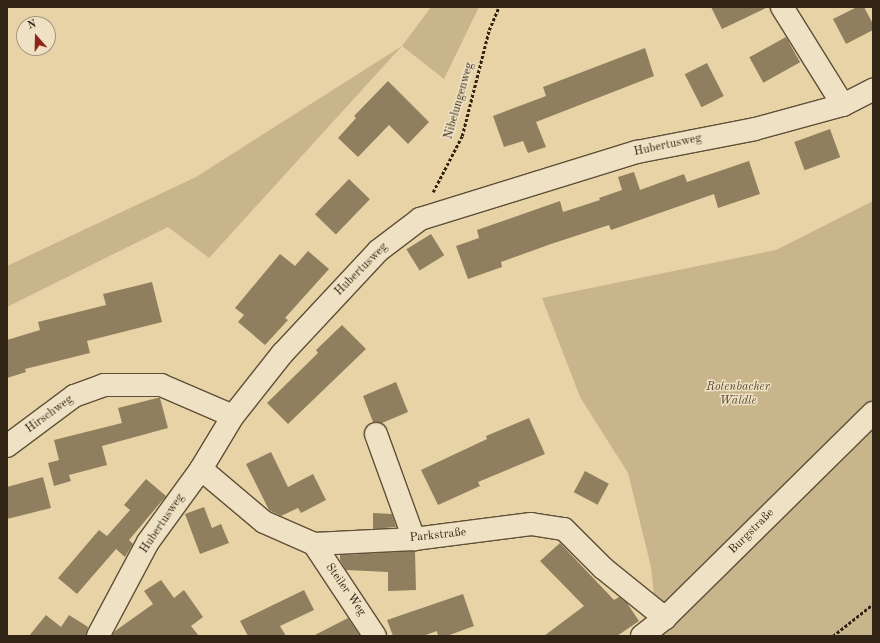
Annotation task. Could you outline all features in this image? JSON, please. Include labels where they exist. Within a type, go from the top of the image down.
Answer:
[{"type":"street","points":[[782,7],[843,105]]},
{"type":"street","name":"Hubertusweg","points":[[98,636],[148,542],[201,469],[233,416],[282,354],[378,251],[420,219],[637,152],[755,129],[843,105],[873,90]]},
{"type":"street","name":"Hirschweg","points":[[7,446],[74,396],[104,385],[161,385],[233,416]]},
{"type":"street","name":"Burgstraße","points":[[642,636],[665,618],[866,419]]},
{"type":"street","points":[[376,434],[414,539]]},
{"type":"street","name":"Parkstraße","points":[[201,469],[264,522],[314,544],[414,539],[531,524],[564,529],[603,568],[665,618]]},
{"type":"street","name":"Steiler Weg","points":[[314,544],[375,636]]},
{"type":"path","name":"Nibelungenweg","points":[[420,219],[462,136],[489,30],[499,7]]},
{"type":"path","points":[[833,636],[873,604]]},
{"type":"green space","points":[[431,7],[479,7],[444,79],[402,46]]},
{"type":"green space","points":[[402,46],[209,258],[168,227],[7,307],[7,266],[196,177]]},
{"type":"green space","name":"Rotenbacher Wäldle","points":[[873,201],[873,636],[658,636],[651,567],[628,473],[580,397],[542,298],[776,250]]},
{"type":"building","points":[[711,7],[768,7],[722,29]]},
{"type":"building","points":[[857,7],[864,7],[873,24],[873,30],[846,44],[833,19]]},
{"type":"building","points":[[786,37],[800,62],[763,83],[749,57]]},
{"type":"building","points":[[645,48],[654,76],[536,122],[546,147],[528,153],[523,141],[504,147],[493,116],[546,96],[543,87]]},
{"type":"building","points":[[707,63],[724,96],[702,107],[685,74]]},
{"type":"building","points":[[388,81],[429,122],[408,144],[389,125],[358,157],[338,138],[356,118],[354,116]]},
{"type":"building","points":[[830,129],[840,157],[805,170],[794,142]]},
{"type":"building","points":[[749,161],[760,194],[718,208],[714,194],[611,230],[609,225],[551,244],[501,262],[502,267],[468,279],[456,246],[479,238],[477,230],[560,201],[563,212],[600,200],[599,198],[622,190],[618,177],[634,172],[640,190],[684,174],[687,182]]},
{"type":"building","points":[[349,179],[370,199],[336,234],[315,214]]},
{"type":"building","points":[[431,234],[444,255],[420,271],[406,249]]},
{"type":"building","points":[[308,251],[329,269],[285,318],[288,320],[265,345],[238,322],[244,315],[235,308],[280,254],[295,266]]},
{"type":"building","points":[[152,282],[162,322],[87,341],[90,353],[25,369],[26,372],[7,378],[7,340],[40,330],[38,322],[106,305],[103,294]]},
{"type":"building","points":[[342,325],[366,349],[288,424],[267,403],[318,353],[316,350]]},
{"type":"building","points":[[396,382],[408,412],[382,423],[373,422],[363,396]]},
{"type":"building","points":[[160,398],[168,428],[102,446],[107,465],[69,475],[71,481],[54,486],[48,463],[59,460],[54,440],[122,423],[118,408]]},
{"type":"building","points":[[529,418],[545,454],[478,482],[480,486],[438,505],[421,470],[487,439],[486,436]]},
{"type":"building","points":[[271,452],[288,487],[313,474],[326,500],[301,513],[298,508],[281,516],[269,510],[246,464]]},
{"type":"building","points":[[585,471],[609,484],[598,505],[574,492]]},
{"type":"building","points":[[43,477],[51,508],[7,519],[7,487]]},
{"type":"building","points":[[146,479],[166,496],[129,540],[133,544],[125,557],[116,549],[77,594],[58,578],[99,530],[107,536],[130,510],[124,505]]},
{"type":"building","points":[[204,507],[212,528],[221,524],[229,543],[200,554],[185,514]]},
{"type":"building","points":[[373,513],[392,514],[396,527],[373,529]]},
{"type":"building","points":[[560,543],[614,600],[619,597],[627,603],[639,621],[617,636],[544,636],[584,606],[540,561]]},
{"type":"building","points":[[415,551],[416,590],[388,591],[388,572],[346,570],[340,560],[340,555]]},
{"type":"building","points":[[161,580],[174,598],[184,590],[203,617],[191,626],[199,636],[112,636],[115,631],[153,604],[144,591]]},
{"type":"building","points":[[304,590],[314,610],[280,626],[286,636],[248,636],[240,621]]},
{"type":"building","points":[[463,594],[474,626],[447,636],[438,636],[437,631],[423,636],[393,636],[387,620]]},
{"type":"building","points":[[46,615],[61,627],[69,615],[88,627],[86,636],[29,636]]},
{"type":"building","points":[[348,618],[360,636],[313,636]]}]
